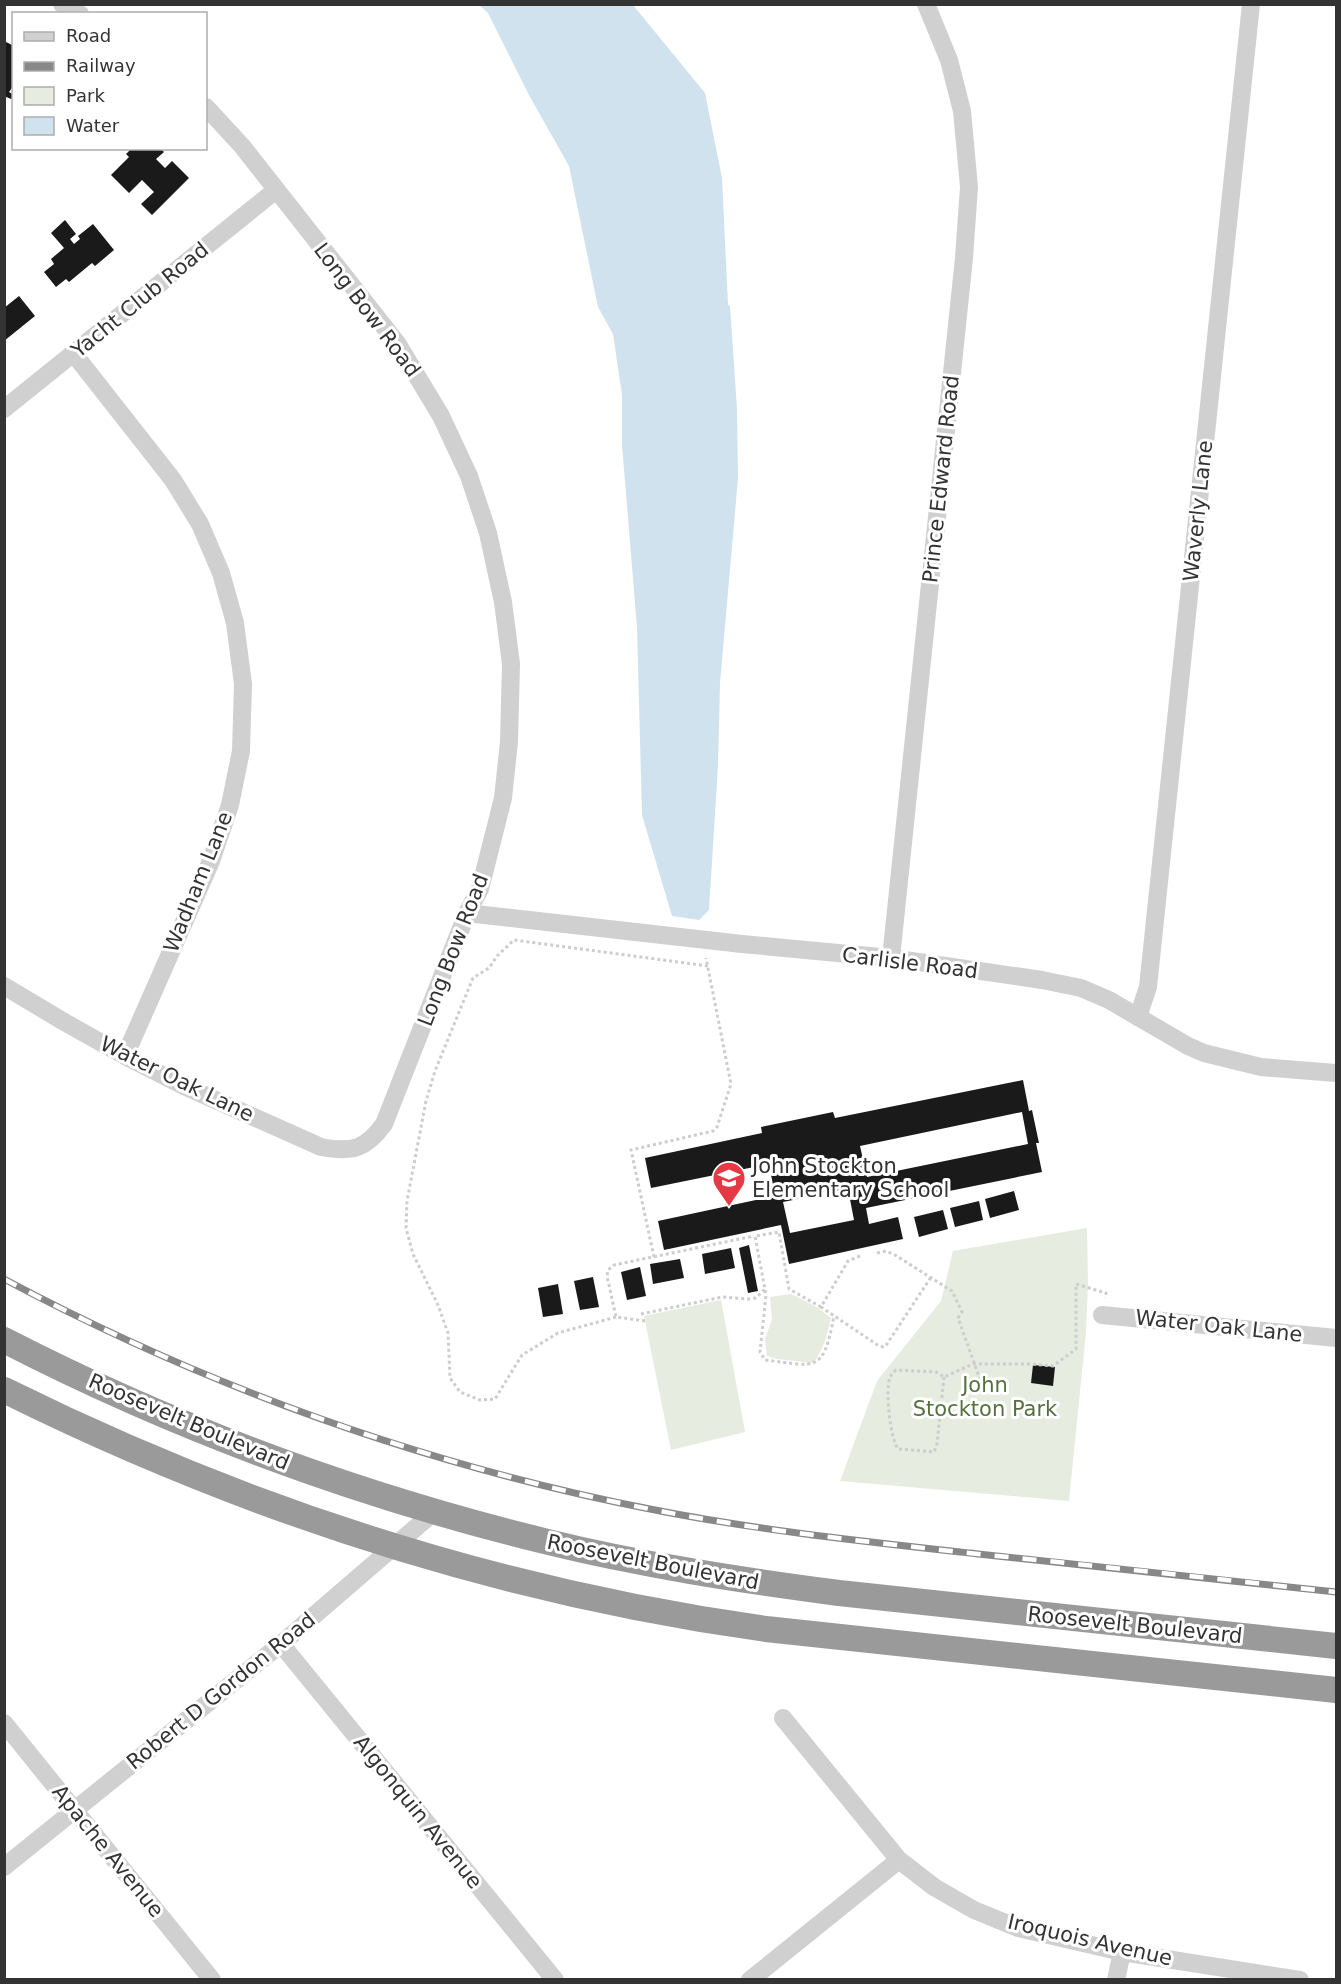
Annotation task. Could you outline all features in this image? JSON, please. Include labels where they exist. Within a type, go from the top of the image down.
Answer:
[{"type":"highway","name":"Roosevelt Boulevard","points":[[4,1340],[136,1402],[318,1475],[434,1512],[545,1541],[694,1572],[760,1583],[1336,1646]]},
{"type":"highway","name":"Roosevelt Boulevard","points":[[4,1390],[110,1440],[310,1519],[456,1565],[541,1586],[705,1620],[766,1629],[1336,1690]]},
{"type":"street","points":[[62,4],[76,12]]},
{"type":"street","name":"Prince Edward Road","points":[[891,958],[963,270],[969,187],[962,111],[950,60],[926,4]]},
{"type":"street","name":"Waverly Lane","points":[[1138,1017],[1148,987],[1251,4]]},
{"type":"street","name":"Long Bow Road","points":[[207,108],[242,146],[397,343],[419,378],[441,417],[468,476],[488,533],[503,602],[511,664],[509,741],[503,798],[480,889],[467,913],[384,1124],[374,1138],[358,1148]]},
{"type":"street","name":"Yacht Club Road","points":[[4,409],[276,190]]},
{"type":"street","name":"Wadham Lane","points":[[74,354],[173,480],[200,524],[221,573],[235,623],[243,684],[241,751],[230,805],[211,861],[125,1056]]},
{"type":"street","name":"Carlisle Road","points":[[467,913],[742,945],[891,958],[1041,980],[1081,988],[1109,1000],[1188,1046],[1220,1058],[1261,1067],[1336,1073]]},
{"type":"street","name":"Water Oak Lane","points":[[4,986],[125,1056],[184,1086],[321,1147],[340,1150],[358,1148]]},
{"type":"street","name":"Water Oak Lane","points":[[1102,1315],[1336,1338]]},
{"type":"street","name":"Robert D Gordon Road","points":[[4,1867],[281,1644],[434,1512]]},
{"type":"street","name":"Algonquin Avenue","points":[[281,1644],[555,1980]]},
{"type":"street","name":"Iroquois Avenue","points":[[783,1718],[899,1860],[933,1887],[974,1910],[1018,1928],[1122,1952],[1300,1980]]},
{"type":"street","name":"Apache Avenue","points":[[4,1723],[212,1980]]},
{"type":"street","points":[[750,1980],[899,1860]]},
{"type":"street","points":[[1116,1980],[1122,1952]]},
{"type":"path","points":[[645,1321],[616,1317],[558,1333],[522,1355],[495,1399],[480,1400],[459,1392],[450,1378],[448,1333],[438,1305],[412,1254],[406,1228],[407,1201],[426,1101],[435,1071],[473,978],[489,968],[514,940],[708,966]]},
{"type":"path","points":[[654,1257],[631,1150],[713,1131],[717,1127],[731,1084],[704,948]]},
{"type":"path","points":[[616,1317],[607,1276],[608,1270],[614,1265],[779,1232],[789,1289],[821,1307],[879,1346],[884,1347],[931,1277]]},
{"type":"path","points":[[754,1236],[765,1288],[766,1308],[760,1352],[765,1360],[799,1366],[813,1365],[821,1358],[829,1340],[834,1316]]},
{"type":"path","points":[[877,1253],[886,1251],[952,1291],[962,1312],[958,1318],[982,1386]]},
{"type":"path","points":[[821,1307],[849,1261],[860,1256]]},
{"type":"path","points":[[944,1377],[973,1364],[1053,1366],[1076,1349],[1076,1284],[1106,1293],[1102,1315]]},
{"type":"path","points":[[641,1314],[722,1297],[756,1298],[765,1288]]},
{"type":"path","points":[[896,1370],[908,1370],[936,1372],[944,1377],[937,1444],[934,1452],[898,1449],[891,1433],[888,1388],[891,1375],[896,1370]]},
{"type":"green space","name":"John Stockton Park","points":[[1087,1228],[1086,1332],[1069,1501],[840,1481],[877,1381],[941,1301],[953,1251]]},
{"type":"green space","points":[[791,1294],[817,1307],[831,1318],[822,1347],[813,1363],[767,1356],[765,1339],[772,1319],[770,1297]]},
{"type":"green space","points":[[721,1300],[745,1432],[671,1450],[644,1316]]},
{"type":"water","points":[[479,5],[633,5],[705,93],[722,178],[728,305],[730,306],[737,409],[738,478],[720,683],[718,766],[709,910],[699,920],[672,916],[642,815],[637,627],[622,445],[622,395],[613,334],[598,307],[569,166],[529,95],[488,13]]},
{"type":"building","points":[[4,41],[12,45],[12,88],[9,92],[12,94],[12,98],[4,96]]},
{"type":"building","points":[[130,150],[162,150],[164,152],[156,159],[165,168],[172,161],[189,178],[152,215],[141,204],[154,192],[142,180],[129,193],[111,175],[129,157],[126,154]]},
{"type":"building","points":[[65,220],[76,234],[70,239],[74,244],[80,239],[78,236],[93,224],[114,250],[95,266],[92,263],[69,282],[66,279],[56,287],[44,272],[54,264],[51,259],[64,248],[51,233]]},
{"type":"building","points":[[19,296],[35,316],[4,341],[4,308]]},
{"type":"building","points":[[1023,1080],[1029,1111],[1032,1110],[1039,1143],[1036,1143],[1042,1172],[866,1208],[869,1224],[898,1217],[903,1239],[789,1264],[781,1225],[664,1250],[658,1221],[775,1196],[769,1164],[651,1188],[645,1158],[762,1133],[761,1127],[833,1112],[835,1118]],"holes":[[[1022,1112],[1028,1144],[867,1177],[860,1146]],[[848,1189],[854,1220],[790,1233],[783,1202]]]},
{"type":"building","points":[[1014,1191],[1019,1210],[990,1218],[985,1199]]},
{"type":"building","points":[[979,1201],[983,1220],[955,1227],[950,1208]]},
{"type":"building","points":[[943,1210],[948,1229],[919,1237],[914,1217]]},
{"type":"building","points":[[749,1245],[758,1291],[748,1293],[739,1248]]},
{"type":"building","points":[[731,1248],[735,1268],[705,1274],[702,1254]]},
{"type":"building","points":[[680,1259],[684,1278],[653,1284],[650,1264]]},
{"type":"building","points":[[640,1267],[646,1296],[627,1300],[621,1272]]},
{"type":"building","points":[[593,1277],[599,1307],[580,1310],[574,1281]]},
{"type":"building","points":[[558,1284],[563,1314],[543,1317],[538,1288]]},
{"type":"building","points":[[1033,1365],[1055,1367],[1053,1386],[1031,1383]]},
{"type":"railway","points":[[4,1279],[160,1355],[321,1419],[486,1471],[570,1492],[735,1524],[816,1535],[1336,1592]]},
{"type":"place","name":"John Stockton Elementary School","points":[[729,1207]]}]
